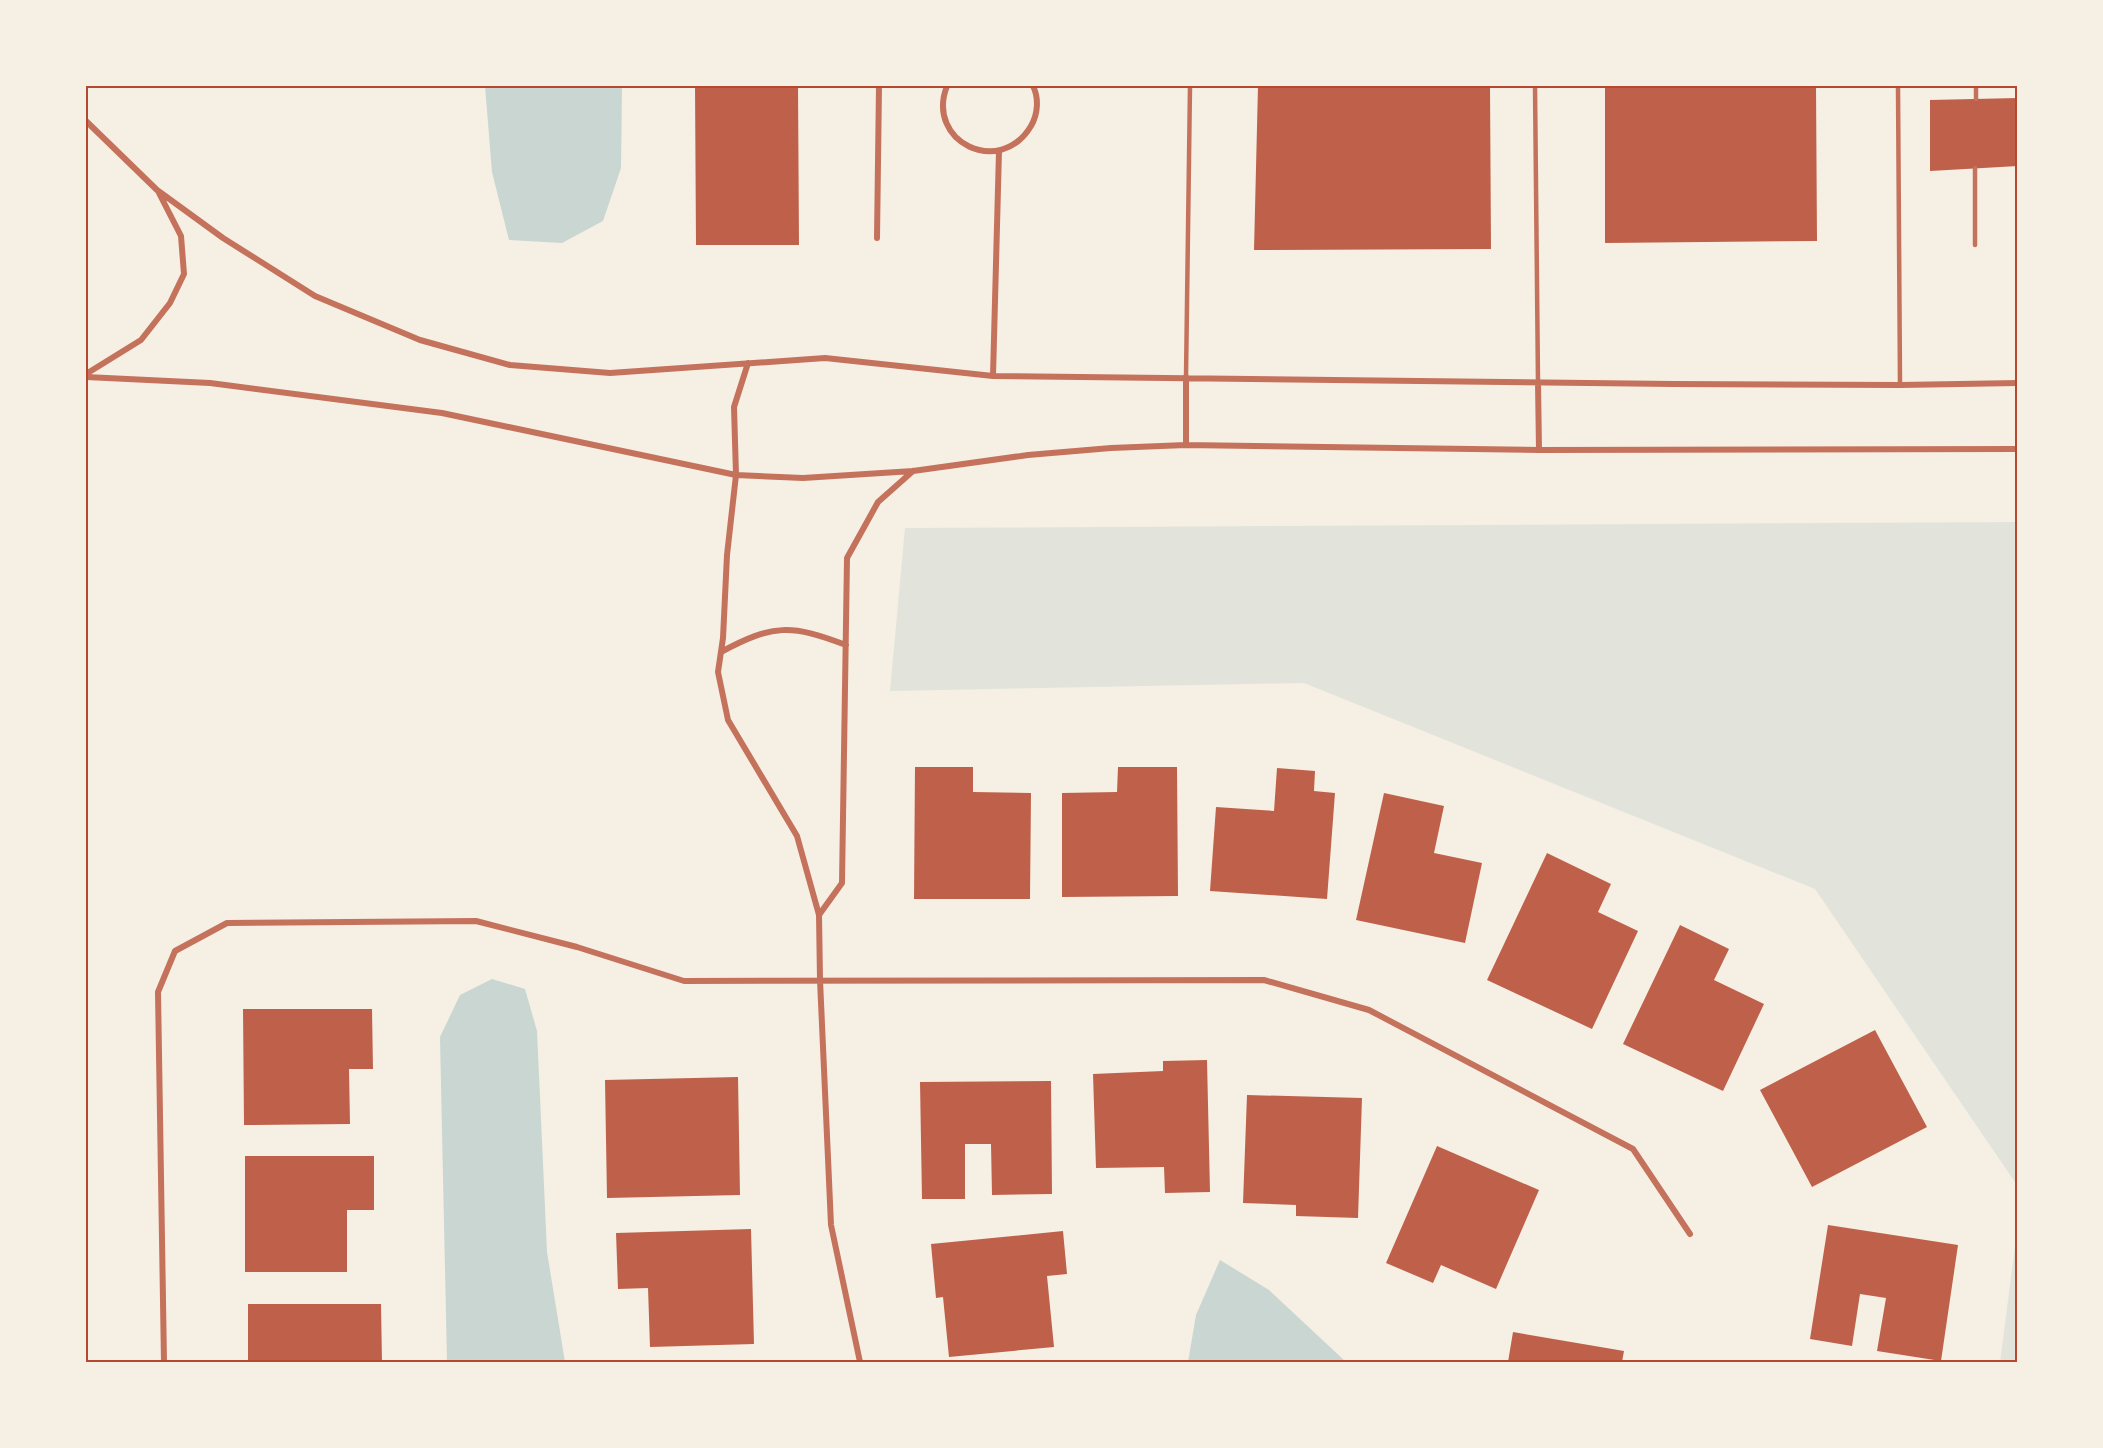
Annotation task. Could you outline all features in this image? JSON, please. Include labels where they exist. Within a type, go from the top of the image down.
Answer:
[{"type":"street","points":[[877,238],[879,86]]},
{"type":"street","points":[[947,86],[943,96],[942,110],[946,124],[955,137],[967,146],[982,152],[999,151],[1014,146],[1026,135],[1035,121],[1037,105],[1033,86]]},
{"type":"street","points":[[86,121],[157,190],[223,238],[315,296],[420,340],[510,365],[610,373],[825,358],[993,376],[1538,383],[1900,385],[2018,383]]},
{"type":"street","points":[[993,376],[999,151]]},
{"type":"street","points":[[86,375],[141,340],[170,303],[184,274],[181,236],[157,190]]},
{"type":"street","points":[[748,363],[734,407],[736,475],[718,672],[728,720],[797,836],[819,915],[831,1225],[860,1362]]},
{"type":"street","points":[[86,375],[210,383],[442,412],[736,475],[803,478],[913,471],[1028,455],[1186,445],[1539,450],[2018,449]]},
{"type":"street","points":[[1186,377],[1186,445]]},
{"type":"street","points":[[1538,383],[1539,450]]},
{"type":"street","points":[[819,915],[842,883],[847,558],[878,502],[913,471]]},
{"type":"street","points":[[721,652],[750,637],[775,629],[795,629],[814,633],[846,645]]},
{"type":"street","points":[[164,1362],[158,992],[175,951],[227,923],[476,921],[577,947],[684,981],[1264,980],[1369,1010],[1633,1149],[1690,1234]]},
{"type":"lane","points":[[1186,377],[1190,86]]},
{"type":"lane","points":[[1535,86],[1538,383]]},
{"type":"lane","points":[[1898,86],[1900,385]]},
{"type":"lane","points":[[1976,86],[1976,99]]},
{"type":"lane","points":[[1975,168],[1975,245]]},
{"type":"shaded area","points":[[485,86],[622,86],[621,168],[603,221],[562,243],[509,240],[492,172]]},
{"type":"shaded area","points":[[2017,522],[2017,1185],[1815,889],[1304,683],[890,691],[905,528]]},
{"type":"shaded area","points":[[492,979],[525,989],[537,1031],[547,1252],[565,1362],[447,1362],[440,1037],[460,995]]},
{"type":"shaded area","points":[[2017,1231],[2017,1362],[2000,1362]]},
{"type":"shaded area","points":[[1220,1260],[1269,1290],[1346,1362],[1188,1362],[1196,1315]]},
{"type":"building","points":[[695,86],[798,86],[799,245],[696,245]]},
{"type":"building","points":[[1258,86],[1490,86],[1491,249],[1254,250]]},
{"type":"building","points":[[1605,86],[1816,86],[1817,241],[1605,243]]},
{"type":"building","points":[[2018,98],[2018,166],[1930,171],[1930,100]]},
{"type":"building","points":[[915,767],[973,767],[973,792],[1031,793],[1030,899],[914,899]]},
{"type":"building","points":[[1118,767],[1177,767],[1178,896],[1062,897],[1062,793],[1117,792]]},
{"type":"building","points":[[1277,768],[1315,771],[1314,791],[1335,793],[1327,899],[1210,891],[1216,807],[1274,811]]},
{"type":"building","points":[[1384,793],[1444,806],[1434,853],[1482,863],[1465,943],[1356,920]]},
{"type":"building","points":[[1547,853],[1611,884],[1598,912],[1638,931],[1592,1029],[1487,980]]},
{"type":"building","points":[[1680,925],[1729,949],[1714,980],[1764,1004],[1723,1091],[1623,1044]]},
{"type":"building","points":[[243,1009],[372,1009],[373,1069],[349,1069],[350,1124],[244,1125]]},
{"type":"building","points":[[1875,1030],[1927,1127],[1812,1187],[1760,1090]]},
{"type":"building","points":[[1207,1060],[1210,1192],[1165,1193],[1164,1167],[1096,1168],[1093,1074],[1163,1071],[1163,1061]]},
{"type":"building","points":[[738,1077],[740,1195],[607,1198],[605,1080]]},
{"type":"building","points":[[1051,1081],[1052,1194],[992,1195],[991,1144],[965,1144],[965,1199],[922,1199],[920,1082]]},
{"type":"building","points":[[1247,1095],[1362,1098],[1358,1218],[1296,1216],[1296,1205],[1243,1203]]},
{"type":"building","points":[[1437,1146],[1539,1190],[1496,1289],[1441,1265],[1433,1283],[1386,1263]]},
{"type":"building","points":[[245,1156],[374,1156],[374,1210],[347,1210],[347,1272],[245,1272]]},
{"type":"building","points":[[1828,1225],[1958,1245],[1941,1361],[1877,1351],[1886,1298],[1860,1294],[1852,1346],[1810,1339]]},
{"type":"building","points":[[751,1229],[754,1344],[650,1347],[648,1288],[618,1289],[616,1233]]},
{"type":"building","points":[[1063,1231],[1067,1274],[1047,1276],[1054,1347],[949,1357],[943,1297],[936,1298],[931,1244]]},
{"type":"building","points":[[248,1304],[381,1304],[382,1362],[248,1362]]},
{"type":"building","points":[[1513,1332],[1624,1351],[1622,1362],[1508,1362]]}]
